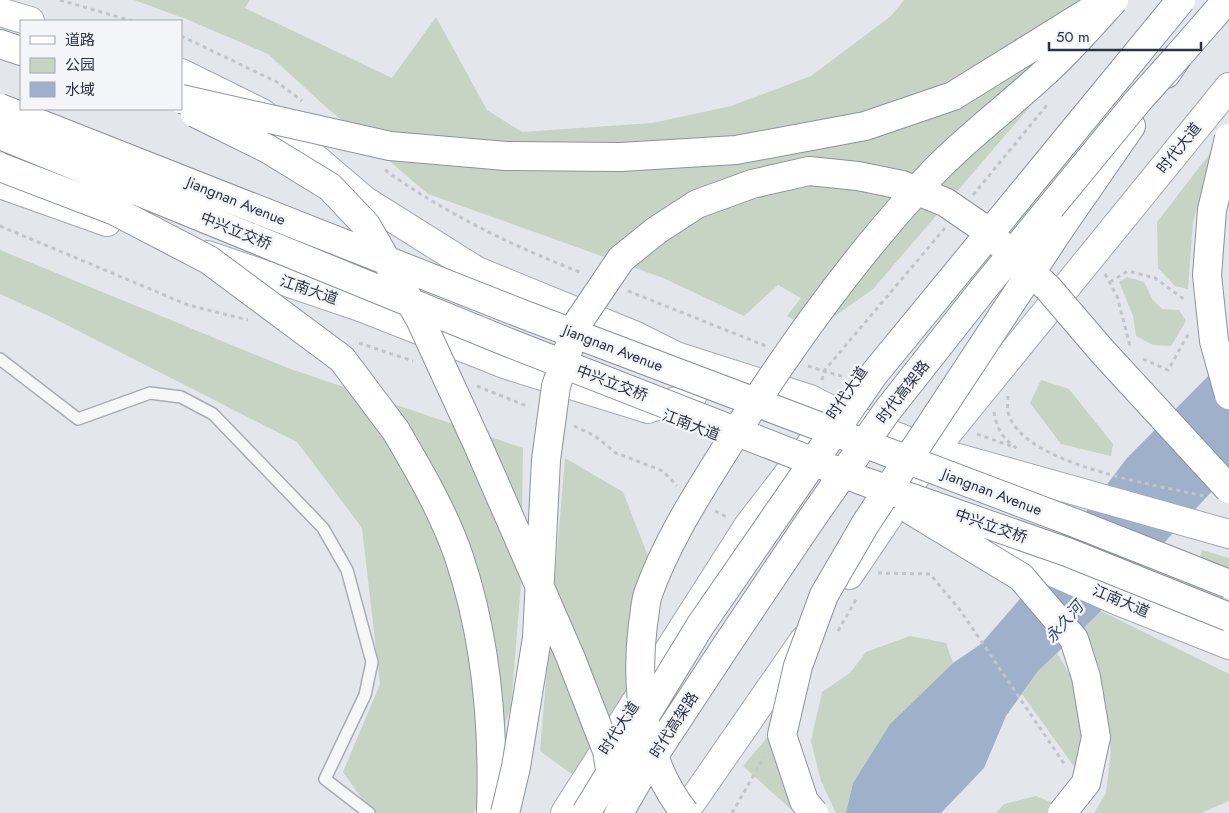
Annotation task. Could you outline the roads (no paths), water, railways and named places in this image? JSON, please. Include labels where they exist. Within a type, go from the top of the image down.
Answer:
[{"type":"main road","points":[[182,99],[390,146],[525,156],[621,157],[736,150],[865,126],[953,96],[1108,0]]},
{"type":"main road","points":[[684,813],[657,765],[642,710],[640,652],[647,596],[683,518],[738,428],[808,326],[856,263],[918,189],[975,131],[1053,65],[1114,0]]},
{"type":"main road","name":"时代大道","points":[[565,813],[748,526],[835,412],[870,358],[1165,0]]},
{"type":"main road","name":"时代高架路","points":[[586,813],[700,626],[874,374],[1181,0]]},
{"type":"main road","name":"时代高架路","points":[[618,813],[736,630],[810,520],[887,411],[984,288],[1125,116],[1227,0]]},
{"type":"main road","points":[[0,12],[27,20]]},
{"type":"main road","points":[[0,44],[20,51]]},
{"type":"main road","points":[[814,813],[804,801],[782,736],[798,666],[824,595],[866,523],[982,346],[1179,55]]},
{"type":"main road","name":"Jiangnan Avenue","points":[[182,73],[262,113],[364,200],[476,270],[636,336],[676,356],[810,400],[835,412],[933,451],[1099,483],[1217,530]]},
{"type":"main road","name":"时代大道","points":[[684,813],[933,451],[1229,87]]},
{"type":"main road","points":[[182,106],[268,149],[330,187],[366,225],[420,319],[570,656],[607,751],[618,813]]},
{"type":"main road","name":"Jiangnan Avenue","points":[[0,108],[526,315],[1056,516],[1229,584]]},
{"type":"main road","name":"中兴立交桥","points":[[0,135],[512,344],[863,481],[1067,552],[1229,617]]},
{"type":"main road","points":[[1229,138],[1212,210],[1207,275],[1214,341],[1229,395]]},
{"type":"main road","points":[[0,167],[115,211],[209,260],[342,359],[396,432],[429,488],[459,557],[478,625],[488,691],[492,745],[491,813]]},
{"type":"main road","points":[[505,813],[516,767],[536,638],[546,460],[556,386],[577,324],[621,259],[657,230],[697,204],[752,184],[808,172],[858,176],[902,185],[945,202],[983,228],[1048,288],[1221,494]]},
{"type":"main road","name":"江南大道","points":[[0,184],[363,308],[507,365],[647,409],[794,465],[900,499],[961,531],[1042,567],[1229,645]]},
{"type":"main road","points":[[647,409],[692,398],[676,356]]},
{"type":"main road","points":[[863,481],[1021,577],[1074,639],[1086,677],[1096,737],[1086,783],[1062,813]]},
{"type":"lane","points":[[0,359],[78,419],[150,393],[181,397],[213,414],[323,528],[346,570],[372,662],[365,695],[325,779],[369,813]]},
{"type":"water","name":"永久河","points":[[1229,355],[1229,473],[1096,616],[1038,671],[1006,716],[984,768],[941,813],[846,813],[853,783],[890,724],[953,663],[981,644],[1019,600],[1127,458]]}]
